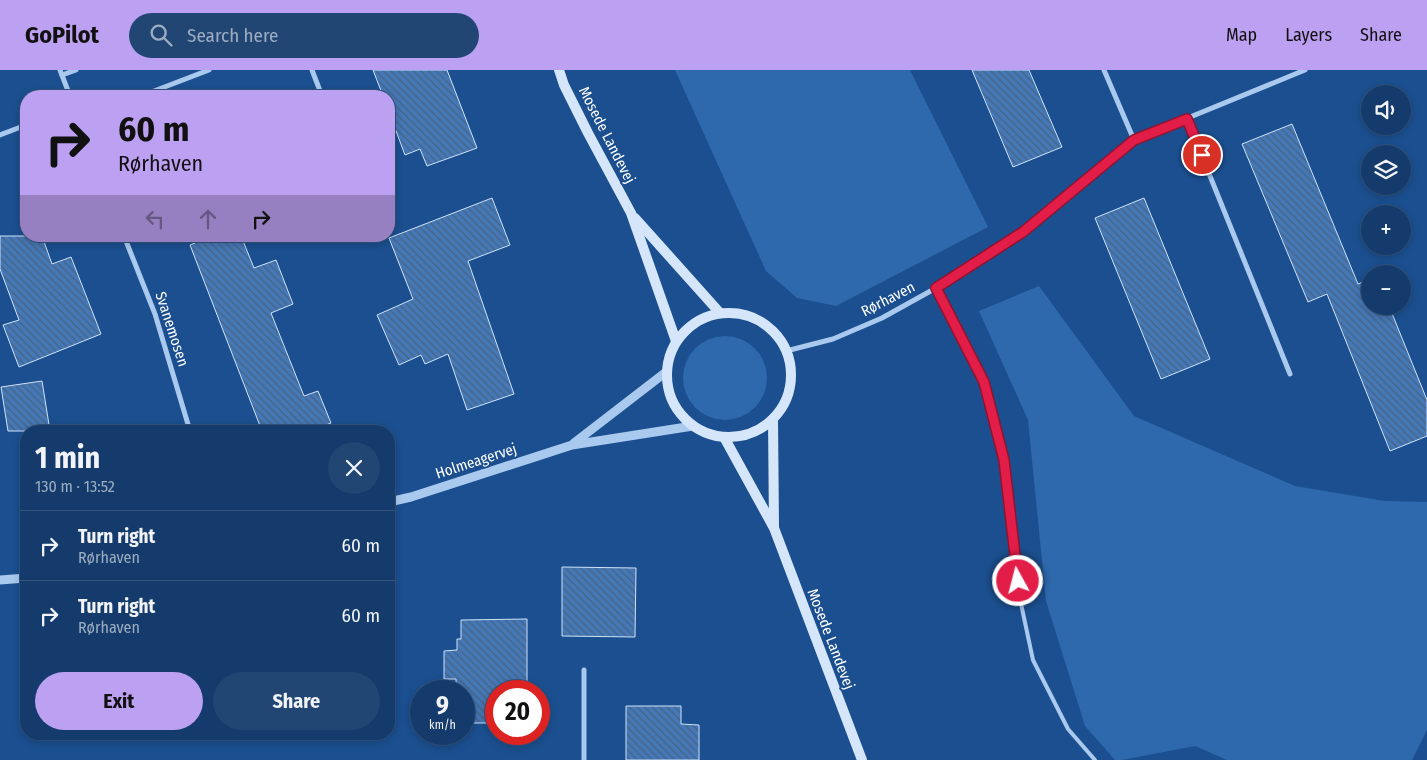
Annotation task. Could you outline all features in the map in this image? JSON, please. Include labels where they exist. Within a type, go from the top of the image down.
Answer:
[{"type":"main road","name":"Mosede Landevej","points":[[559,70],[564,85],[588,134],[631,213],[676,341]]},
{"type":"main road","name":"Mosede Landevej","points":[[631,213],[720,313]]},
{"type":"main road","points":[[720,313],[741,313],[760,320],[776,333],[786,351],[791,368],[790,387],[784,404],[773,419],[759,430],[742,436],[724,437],[708,433],[693,426],[681,415],[667,387],[666,372],[669,356],[676,341],[687,328],[703,318],[720,313]]},
{"type":"main road","name":"Mosede Landevej","points":[[773,419],[774,528]]},
{"type":"main road","name":"Mosede Landevej","points":[[724,437],[774,528],[862,760]]},
{"type":"street","points":[[68,90],[61,73],[76,70]]},
{"type":"street","points":[[157,90],[209,70]]},
{"type":"street","points":[[312,70],[320,90]]},
{"type":"street","points":[[1104,70],[1134,140]]},
{"type":"street","name":"Rørhaven","points":[[786,351],[833,339],[882,318],[936,288],[1023,232],[1134,140],[1305,70]]},
{"type":"street","points":[[1187,119],[1290,374]]},
{"type":"street","points":[[0,136],[20,128]]},
{"type":"street","name":"Svanemosen","points":[[126,242],[155,314],[188,425]]},
{"type":"street","name":"Holmeagervej","points":[[572,445],[666,372]]},
{"type":"street","name":"Holmeagervej","points":[[395,501],[572,445],[693,426]]},
{"type":"street","points":[[0,580],[20,578]]},
{"type":"street","points":[[584,670],[584,760]]},
{"type":"lane","points":[[936,288],[987,390],[1004,460],[1020,599],[1033,660],[1068,729],[1095,760]]},
{"type":"shaded area","points":[[675,70],[910,70],[988,227],[836,306],[797,298],[766,271]]},
{"type":"shaded area","points":[[1039,286],[1134,416],[1295,486],[1385,501],[1427,502],[1427,730],[1412,760],[1227,760],[1195,746],[1115,760],[1085,726],[1046,601],[1028,420],[979,311]]},
{"type":"shaded area","points":[[717,336],[733,336],[749,343],[760,354],[767,370],[764,394],[755,408],[749,413],[733,420],[717,420],[701,413],[690,402],[683,386],[683,370],[690,354],[701,343]]},
{"type":"building","points":[[373,70],[447,70],[477,148],[427,166],[420,149],[405,155],[395,128],[395,90],[381,90]]},
{"type":"building","points":[[972,70],[1029,70],[1062,147],[1013,167]]},
{"type":"building","points":[[1292,124],[1358,284],[1361,283],[1361,315],[1393,315],[1427,400],[1427,436],[1390,451],[1327,294],[1308,302],[1242,144]]},
{"type":"building","points":[[492,198],[510,245],[468,261],[514,394],[467,410],[448,354],[425,364],[421,355],[399,365],[377,315],[413,299],[391,242],[395,242],[395,236]]},
{"type":"building","points":[[1144,198],[1210,359],[1161,379],[1095,218]]},
{"type":"building","points":[[0,236],[20,236],[20,242],[44,242],[52,264],[71,257],[101,334],[19,367],[3,325],[19,320],[0,269]]},
{"type":"building","points":[[197,242],[243,242],[254,268],[276,260],[293,304],[271,313],[304,396],[318,391],[331,423],[326,425],[260,425],[190,245]]},
{"type":"building","points":[[42,381],[49,425],[20,425],[20,431],[8,431],[1,387]]},
{"type":"building","points":[[562,567],[636,568],[635,637],[562,636]]},
{"type":"building","points":[[527,619],[527,680],[485,680],[485,723],[475,723],[475,680],[444,679],[444,651],[457,650],[457,639],[461,639],[461,620]]},
{"type":"building","points":[[626,706],[681,706],[681,724],[699,725],[699,760],[626,760]]},
{"type":"route","points":[[1018,581],[1004,460],[984,382],[936,288],[1023,232],[1134,140],[1187,119],[1202,155]]}]
